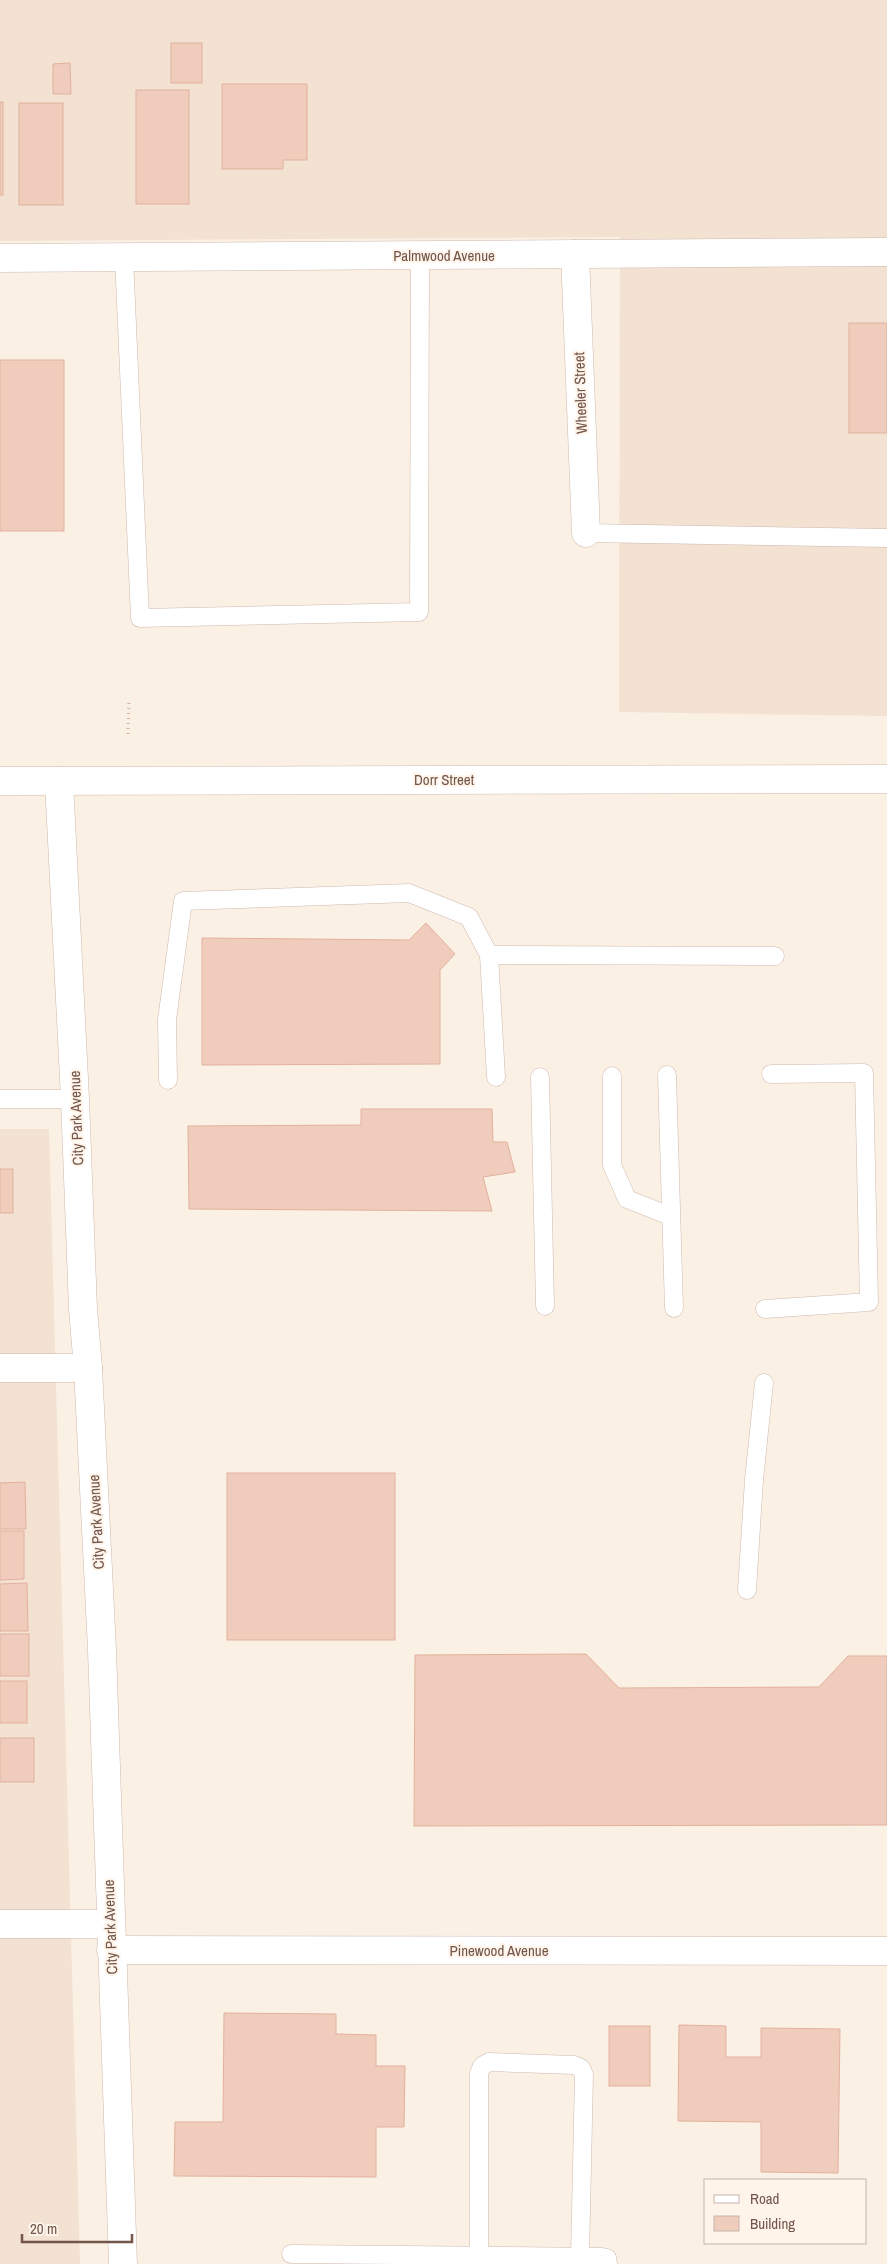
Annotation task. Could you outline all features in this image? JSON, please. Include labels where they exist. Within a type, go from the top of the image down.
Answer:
[{"type":"street","name":"Palmwood Avenue","points":[[0,258],[887,252]]},
{"type":"street","name":"Wheeler Street","points":[[575,254],[586,533]]},
{"type":"street","name":"Dorr Street","points":[[0,781],[887,779]]},
{"type":"street","name":"City Park Avenue","points":[[59,781],[75,1099],[83,1308],[88,1368],[102,1650],[110,1937],[123,2264]]},
{"type":"street","points":[[0,1368],[88,1368]]},
{"type":"street","name":"Pinewood Avenue","points":[[0,1924],[110,1937],[887,1950]]},
{"type":"lane","points":[[124,257],[140,618],[419,612],[420,256]]},
{"type":"lane","points":[[586,533],[887,538]]},
{"type":"lane","points":[[168,1080],[167,1020],[183,901],[409,893],[469,917],[489,955],[496,1077]]},
{"type":"lane","points":[[489,955],[776,956]]},
{"type":"lane","points":[[765,1308],[870,1302],[864,1072],[771,1074]]},
{"type":"lane","points":[[667,1075],[674,1308]]},
{"type":"lane","points":[[612,1076],[612,1165],[627,1199],[670,1216]]},
{"type":"lane","points":[[540,1077],[545,1306]]},
{"type":"lane","points":[[0,1099],[75,1099]]},
{"type":"lane","points":[[748,1590],[754,1480],[764,1383]]},
{"type":"lane","points":[[479,2256],[479,2074],[482,2066],[489,2062],[574,2065],[581,2068],[584,2075],[580,2257]]},
{"type":"lane","points":[[291,2254],[400,2260],[479,2256],[580,2257],[607,2258],[608,2264]]},
{"type":"path","points":[[128,734],[129,700]]},
{"type":"shaded area","points":[[0,0],[887,0],[887,716],[619,712],[620,237],[0,241]]},
{"type":"shaded area","points":[[0,1129],[49,1129],[80,2264],[0,2264]]},
{"type":"building","points":[[171,43],[202,43],[202,83],[171,83]]},
{"type":"building","points":[[70,63],[71,94],[53,94],[53,64]]},
{"type":"building","points":[[222,84],[307,84],[307,160],[283,160],[283,169],[222,169]]},
{"type":"building","points":[[136,90],[189,90],[189,204],[136,204]]},
{"type":"building","points":[[0,102],[3,102],[3,195],[0,195]]},
{"type":"building","points":[[19,103],[63,103],[63,205],[19,205]]},
{"type":"building","points":[[849,323],[887,323],[887,433],[849,433]]},
{"type":"building","points":[[0,360],[64,360],[64,531],[0,531]]},
{"type":"building","points":[[426,923],[455,954],[440,970],[440,1064],[202,1065],[202,938],[409,940]]},
{"type":"building","points":[[361,1109],[492,1109],[493,1142],[507,1142],[515,1172],[483,1177],[492,1211],[189,1209],[188,1126],[361,1125]]},
{"type":"building","points":[[0,1169],[13,1169],[13,1213],[0,1213]]},
{"type":"building","points":[[227,1473],[395,1473],[395,1640],[227,1640]]},
{"type":"building","points":[[25,1482],[26,1529],[0,1529],[0,1483]]},
{"type":"building","points":[[0,1531],[24,1531],[24,1579],[0,1580]]},
{"type":"building","points":[[27,1583],[28,1631],[0,1631],[0,1584]]},
{"type":"building","points":[[0,1634],[29,1634],[29,1676],[0,1676]]},
{"type":"building","points":[[586,1654],[619,1688],[819,1687],[848,1656],[887,1656],[887,1825],[414,1826],[415,1655]]},
{"type":"building","points":[[0,1681],[27,1681],[27,1723],[0,1723]]},
{"type":"building","points":[[0,1738],[34,1738],[34,1782],[0,1782]]},
{"type":"building","points":[[224,2013],[336,2014],[336,2034],[376,2035],[376,2066],[405,2066],[404,2127],[376,2127],[376,2177],[174,2176],[175,2122],[223,2122]]},
{"type":"building","points":[[679,2025],[726,2026],[726,2057],[761,2057],[761,2028],[840,2029],[838,2173],[761,2172],[761,2122],[678,2121]]},
{"type":"building","points":[[609,2026],[650,2026],[650,2086],[609,2086]]}]
